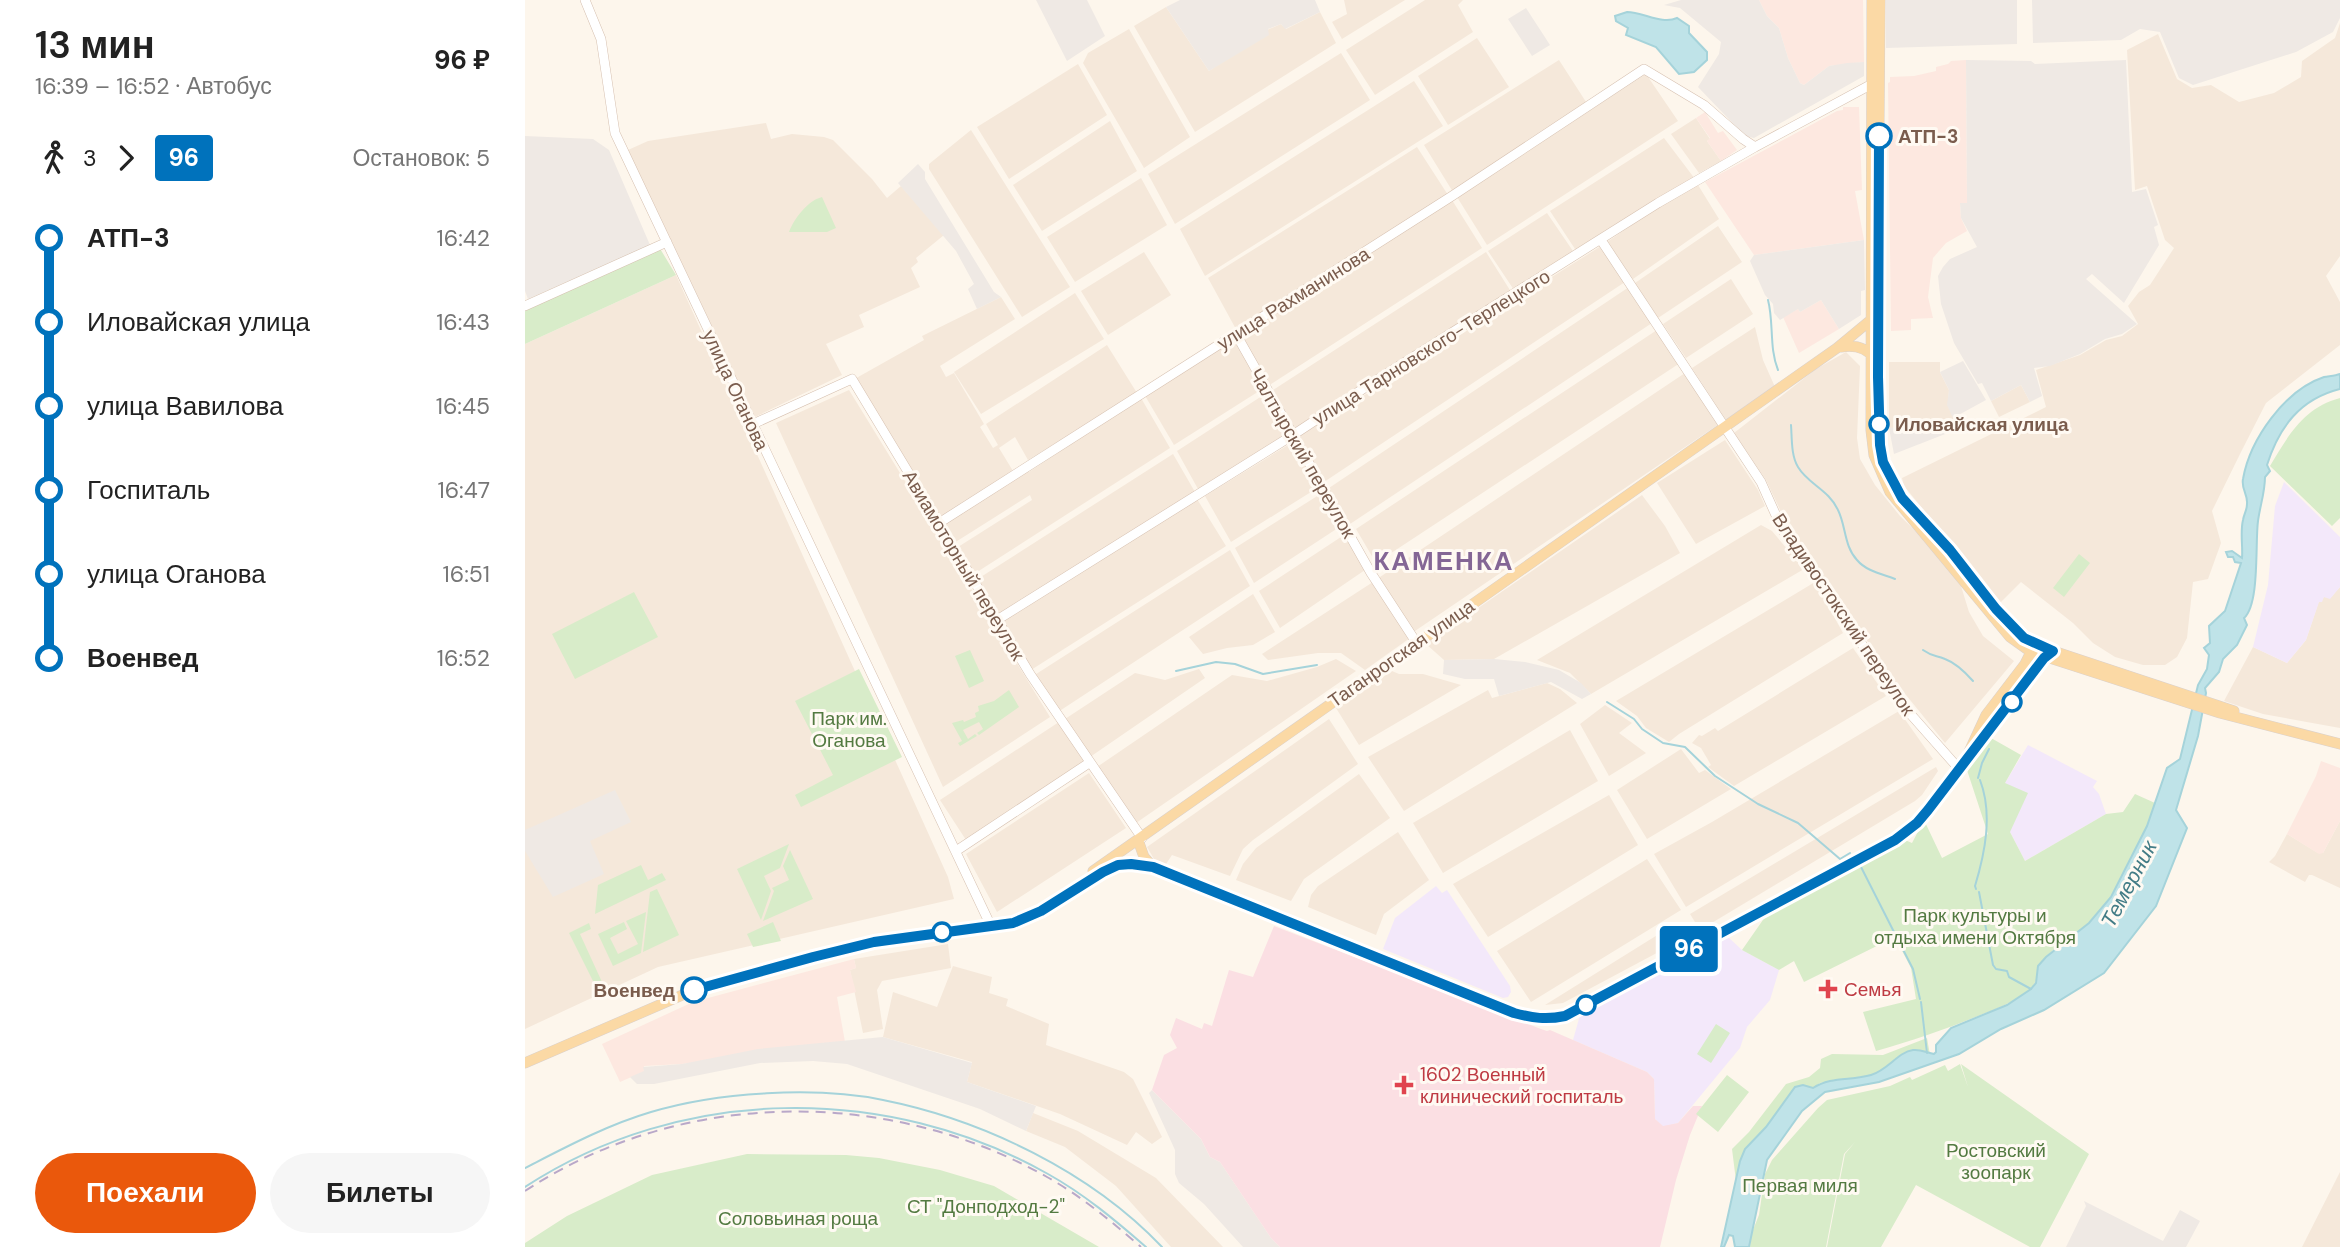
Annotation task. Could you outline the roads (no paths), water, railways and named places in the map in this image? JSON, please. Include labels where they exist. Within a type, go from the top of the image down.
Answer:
[{"type":"main road","points":[[1873,0],[1872,319],[1880,445],[1883,462],[1896,488],[1950,550],[1996,609],[2033,648],[2221,710],[2335,739]]},
{"type":"main road","points":[[1874,358],[1880,0]]},
{"type":"main road","name":"Таганрогская улица","points":[[990,925],[1039,906],[1140,839],[1416,642],[1837,348],[1872,319]]},
{"type":"main road","points":[[1837,348],[1851,345],[1874,358]]},
{"type":"main road","points":[[1960,770],[1986,715],[2033,648]]},
{"type":"main road","points":[[1960,770],[2048,655]]},
{"type":"main road","points":[[2006,710],[2011,683]]},
{"type":"main road","name":"Таганрогская улица","points":[[525,1057],[694,990],[874,939],[1013,923],[1041,911],[1103,872],[1118,865],[1131,864],[1153,867],[1514,1013],[1538,1019],[1565,1016],[1895,840],[1917,823],[1960,770]]},
{"type":"main road","points":[[1140,839],[1142,854],[1153,867]]},
{"type":"main road","name":"Таганрогская улица","points":[[525,1063],[611,1021]]},
{"type":"street","name":"улица Оганова","points":[[585,0],[601,38],[615,133],[990,925]]},
{"type":"street","name":"улица Рахманинова","points":[[939,523],[1452,196],[1644,69],[1704,105],[1755,147]]},
{"type":"street","name":"улица Тарновского-Терлецкого","points":[[997,620],[1658,203],[1755,147],[1872,85]]},
{"type":"street","name":"Владивостокский переулок","points":[[1601,240],[1761,482],[1783,531],[1815,572],[1898,700],[1960,770]]},
{"type":"street","points":[[525,306],[667,242]]},
{"type":"street","name":"Чалтырский переулок","points":[[1236,334],[1371,573],[1416,642]]},
{"type":"street","name":"Авиамоторный переулок","points":[[753,424],[852,379],[1030,674],[1140,839]]},
{"type":"street","points":[[956,851],[1089,763]]},
{"type":"water","points":[[1627,12],[1665,20],[1677,18],[1689,26],[1689,33],[1707,52],[1707,60],[1694,72],[1679,74],[1656,47],[1626,35],[1628,28],[1616,21],[1615,16]]},
{"type":"water","name":"Темерник","points":[[2340,374],[2340,389],[2313,400],[2293,416],[2278,438],[2267,465],[2270,471],[2265,477],[2258,521],[2255,587],[2253,600],[2244,618],[2247,625],[2237,645],[2223,659],[2219,672],[2205,688],[2198,736],[2176,810],[2187,828],[2156,906],[2104,973],[2044,1010],[2001,1029],[1959,1054],[1879,1082],[1825,1092],[1802,1111],[1767,1160],[1749,1247],[1735,1247],[1733,1236],[1729,1235],[1724,1247],[1721,1247],[1745,1149],[1766,1127],[1795,1087],[1803,1085],[1813,1088],[1834,1080],[1871,1075],[1908,1051],[1934,1054],[1936,1045],[1951,1028],[2007,1005],[2031,989],[2036,983],[2038,966],[2089,923],[2111,897],[2147,826],[2167,768],[2180,759],[2198,685],[2207,669],[2209,655],[2204,648],[2210,643],[2209,626],[2225,611],[2241,563],[2228,557],[2226,552],[2232,551],[2242,558],[2243,518],[2247,508],[2243,483],[2253,448],[2283,404],[2310,383]]},
{"type":"waterway","points":[[1768,300],[1773,353],[1778,370]]},
{"type":"waterway","points":[[1791,425],[1796,463],[1802,473],[1834,503],[1841,516],[1847,542],[1857,560],[1865,567],[1895,579]]},
{"type":"waterway","points":[[1923,650],[1953,663],[1973,681]]},
{"type":"waterway","points":[[1176,671],[1216,662],[1235,664],[1263,674],[1317,665]]},
{"type":"waterway","points":[[1607,702],[1634,719],[1642,729],[1663,743],[1685,747],[1715,776],[1758,804],[1798,823],[1840,859],[1850,853]]},
{"type":"waterway","points":[[1978,778],[1989,749]]},
{"type":"waterway","points":[[1976,889],[1987,820],[1980,780]]},
{"type":"waterway","points":[[1860,865],[1894,932]]},
{"type":"waterway","points":[[1979,892],[1993,965],[1996,969],[2007,971],[2009,977],[2031,989]]},
{"type":"waterway","points":[[1895,934],[1913,969],[1920,999]]},
{"type":"waterway","points":[[1921,1002],[1927,1053]]},
{"type":"waterway","points":[[525,1168],[619,1123],[677,1105],[767,1093],[857,1096],[921,1109],[959,1121],[1033,1153],[1103,1195],[1162,1247]]},
{"type":"waterway","points":[[525,1187],[586,1153],[650,1129],[717,1114],[785,1108],[853,1111],[920,1123],[986,1144],[1048,1174],[1074,1190],[1146,1247]]},
{"type":"railway","points":[[525,1191],[585,1157],[649,1133],[716,1118],[784,1112],[852,1115],[919,1126],[985,1147],[1060,1184],[1141,1247]]},
{"type":"place","name":"АТП-3","points":[[1879,136]]},
{"type":"place","name":"Иловайская улица","points":[[1879,424]]},
{"type":"place","name":"Семья","points":[[1828,989]]},
{"type":"place","name":"Военвед","points":[[694,990]]},
{"type":"place","name":"1602 Военный клинический госпиталь","points":[[1404,1085]]},
{"type":"district","name":"КАМЕНКА","points":[[1444,561]]},
{"type":"park label","name":"Парк им. Оганова","points":[[849,729]]},
{"type":"park label","name":"Парк культуры и отдыха имени Октября","points":[[1975,926]]},
{"type":"park label","name":"Ростовский зоопарк","points":[[1996,1161]]},
{"type":"park label","name":"Первая миля","points":[[1800,1185]]},
{"type":"park label","name":"СТ \"Донподход-2\"","points":[[986,1206]]},
{"type":"park label","name":"Соловьиная роща","points":[[798,1218]]}]
